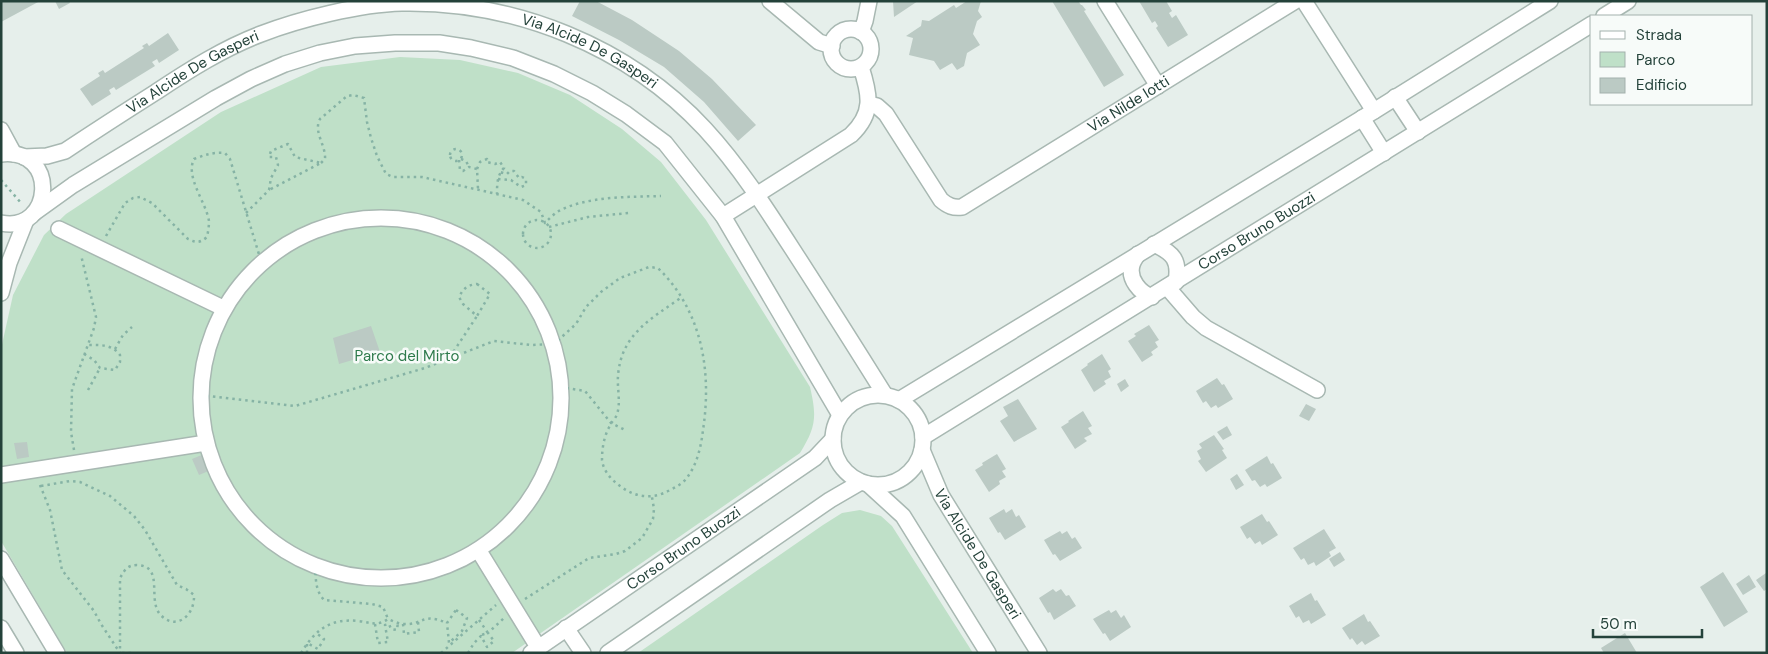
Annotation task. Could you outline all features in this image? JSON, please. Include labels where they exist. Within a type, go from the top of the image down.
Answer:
[{"type":"street","points":[[770,1],[819,42],[832,46]]},
{"type":"street","points":[[861,32],[868,1]]},
{"type":"street","points":[[1105,1],[1158,86]]},
{"type":"street","name":"Via Nilde Iotti","points":[[869,104],[878,106],[886,114],[941,200],[947,206],[962,207],[1295,1]]},
{"type":"street","points":[[1304,1],[1368,114],[1384,153]]},
{"type":"street","points":[[892,398],[1138,254],[1550,1]]},
{"type":"street","points":[[1606,15],[1628,1]]},
{"type":"street","name":"Via Alcide De Gasperi","points":[[13,155],[47,156],[65,151],[175,79],[228,49],[260,34],[304,20],[358,9],[401,3],[483,8],[532,20],[566,33],[599,49],[639,72],[704,128],[757,194],[849,336],[892,398]]},
{"type":"street","name":"Corso Bruno Buozzi","points":[[923,444],[1171,285],[1590,25]]},
{"type":"street","points":[[845,31],[861,32],[868,39],[871,51],[869,58],[861,67],[855,69],[842,67],[833,57],[832,46],[835,38],[845,31]]},
{"type":"street","points":[[1,223],[15,223],[30,216],[73,185],[216,98],[251,79],[285,64],[320,53],[355,46],[439,42],[471,48],[513,58],[554,74],[592,93],[626,114],[665,143],[723,216],[840,415]]},
{"type":"street","points":[[723,216],[851,135],[860,127],[866,116],[869,104],[868,89],[861,67]]},
{"type":"street","points":[[1395,97],[1418,132]]},
{"type":"street","points":[[1,130],[13,155],[36,168],[43,182],[44,193],[40,204],[30,216],[9,263],[1,292]]},
{"type":"street","points":[[370,217],[429,223],[483,248],[526,290],[554,344],[560,387],[560,424],[546,474],[518,517],[479,551],[427,574],[370,579],[315,566],[266,538],[228,495],[206,443],[201,419],[200,395],[206,350],[223,308],[261,261],[312,230],[370,217]]},
{"type":"street","points":[[59,229],[223,308]]},
{"type":"street","points":[[1154,244],[1169,251],[1177,262],[1177,274],[1171,285],[1193,317],[1206,328],[1317,390]]},
{"type":"street","points":[[1138,254],[1132,266],[1132,275],[1136,285],[1144,294],[1152,297]]},
{"type":"street","points":[[608,653],[830,500],[864,483],[882,485],[896,482],[908,474],[917,464],[923,444],[919,422],[911,409],[892,398],[872,395],[859,399],[848,406],[840,415],[833,439],[834,453],[840,465],[849,475],[864,483],[903,516],[988,653]]},
{"type":"street","name":"Corso Bruno Buozzi","points":[[534,650],[815,458],[833,439]]},
{"type":"street","points":[[1,475],[206,443]]},
{"type":"street","name":"Via Alcide De Gasperi","points":[[923,444],[940,495],[1039,653]]},
{"type":"street","points":[[479,551],[534,650]]},
{"type":"street","points":[[1,559],[56,653]]},
{"type":"street","points":[[1,628],[16,653]]},
{"type":"street","points":[[566,628],[583,653]]},
{"type":"path","points":[[246,213],[269,190],[321,164],[325,159],[326,153],[317,124],[320,118],[347,96],[354,95],[364,98],[371,138],[386,174],[392,177],[422,177],[523,200],[541,212],[549,226],[551,236],[547,244],[538,248],[529,246],[523,234],[526,226],[537,220],[546,223]]},
{"type":"path","points":[[269,190],[271,178],[278,165],[276,157],[269,157],[270,151],[288,144],[295,157],[321,164]]},
{"type":"path","points":[[469,167],[466,161],[460,159],[455,161],[452,159],[450,155],[452,151],[457,149],[461,151],[462,155],[460,159],[460,170],[463,171],[469,167],[478,169]]},
{"type":"path","points":[[100,248],[125,203],[132,198],[140,197],[152,203],[188,239],[196,243],[202,242],[207,237],[209,219],[192,174],[191,164],[194,159],[216,152],[225,153],[230,159],[261,261]]},
{"type":"path","points":[[478,189],[480,162],[487,159],[487,162],[495,164],[500,162],[504,168],[500,172],[496,194]]},
{"type":"path","points":[[498,179],[511,180],[522,187],[526,185],[526,179],[517,177],[514,171],[510,170],[507,174],[500,172]]},
{"type":"path","points":[[546,223],[556,213],[579,204],[636,196],[661,196]]},
{"type":"path","points":[[549,226],[588,217],[629,213]]},
{"type":"path","points":[[76,463],[72,432],[72,389],[96,317],[78,238]]},
{"type":"path","points":[[200,395],[295,406],[425,368],[494,341],[554,344],[576,324],[586,307],[601,292],[620,278],[649,267],[658,268],[682,297],[691,316],[704,359],[707,381],[701,446],[694,468],[685,481],[662,495],[652,497],[638,496],[623,490],[609,477],[602,463],[603,442],[617,414],[618,376],[623,352],[640,327],[682,297]]},
{"type":"path","points":[[449,358],[477,316],[490,294],[477,284],[468,285],[459,297],[463,304],[477,316]]},
{"type":"path","points":[[115,349],[123,335],[132,327]]},
{"type":"path","points":[[84,354],[94,360],[100,368],[115,370],[120,362],[120,355],[115,349],[101,345],[88,345]]},
{"type":"path","points":[[88,390],[100,368]]},
{"type":"path","points":[[560,387],[585,391],[612,422],[626,430]]},
{"type":"path","points":[[34,470],[50,510],[62,570],[94,611],[100,624],[121,653]]},
{"type":"path","points":[[41,486],[80,482],[110,496],[134,516],[145,530],[176,585],[186,589],[194,596],[194,606],[184,619],[175,622],[166,619],[156,606],[154,577],[149,569],[141,565],[132,565],[125,569],[120,578],[121,653]]},
{"type":"path","points":[[441,653],[479,620],[506,602],[589,558],[625,551],[642,538],[653,519],[652,497]]},
{"type":"path","points":[[315,566],[317,588],[324,600],[372,604],[383,607],[388,619]]},
{"type":"path","points":[[468,653],[481,636],[488,633],[504,618],[506,602]]},
{"type":"path","points":[[456,610],[467,618],[462,631],[449,643],[448,623],[456,610]]},
{"type":"path","points":[[301,653],[316,633],[328,624],[359,621],[375,624],[388,619],[403,624],[427,618],[436,618],[448,623]]},
{"type":"path","points":[[479,620],[494,641],[487,647],[481,636]]},
{"type":"path","points":[[403,624],[404,634],[419,632],[418,621]]},
{"type":"path","points":[[375,624],[378,643],[388,642],[385,625],[389,624],[391,629],[397,630],[398,622]]},
{"type":"path","points":[[307,643],[318,649],[324,639],[316,633]]},
{"type":"path","points":[[307,643],[307,653]]},
{"type":"path","points":[[121,653],[132,653]]},
{"type":"green space","name":"Parco del Mirto","points":[[400,57],[460,60],[518,73],[570,95],[622,129],[661,162],[706,220],[810,387],[814,406],[814,422],[800,453],[512,653],[67,653],[1,541],[1,349],[13,295],[44,235],[66,214],[221,112],[321,67]]},
{"type":"green space","points":[[860,510],[881,516],[892,526],[973,653],[638,653],[823,525],[842,513]]},
{"type":"building","points":[[1,1],[40,1],[1,22]]},
{"type":"building","points":[[55,1],[69,1],[70,3],[59,9]]},
{"type":"building","points":[[580,1],[596,1],[632,20],[679,51],[712,79],[756,125],[738,141],[704,102],[664,67],[619,40],[572,16]]},
{"type":"building","points":[[893,1],[918,1],[894,17]]},
{"type":"building","points":[[967,1],[981,1],[978,11],[982,17],[977,21],[973,34],[980,45],[967,53],[964,66],[957,70],[952,63],[940,70],[934,61],[909,55],[913,38],[906,36],[921,26],[922,20],[929,21],[954,5],[956,8]]},
{"type":"building","points":[[1052,1],[1078,1],[1082,5],[1124,75],[1104,87]]},
{"type":"building","points":[[1139,1],[1166,1],[1172,11],[1169,13],[1172,18],[1176,15],[1188,35],[1168,47],[1156,28],[1158,26],[1155,21],[1152,23]]},
{"type":"building","points":[[168,33],[179,50],[159,63],[157,59],[152,62],[155,66],[116,90],[114,87],[109,90],[111,94],[92,106],[80,89],[100,76],[98,73],[103,70],[105,73],[144,48],[142,46],[147,43],[149,46]]},
{"type":"building","points":[[1149,325],[1159,340],[1155,342],[1158,347],[1151,352],[1153,355],[1142,362],[1128,341],[1136,336],[1134,334]]},
{"type":"building","points":[[371,326],[380,352],[339,364],[333,338]]},
{"type":"building","points":[[1102,354],[1111,369],[1108,371],[1111,377],[1104,381],[1106,384],[1094,392],[1081,370]]},
{"type":"building","points":[[1217,378],[1222,385],[1224,384],[1233,399],[1218,408],[1216,405],[1211,408],[1206,401],[1203,403],[1196,391]]},
{"type":"building","points":[[1125,379],[1129,386],[1121,392],[1117,384]]},
{"type":"building","points":[[1018,399],[1037,429],[1014,442],[1000,421],[1008,416],[1003,407]]},
{"type":"building","points":[[1306,404],[1316,409],[1309,421],[1299,416]]},
{"type":"building","points":[[1083,411],[1092,426],[1088,428],[1092,434],[1084,438],[1087,441],[1075,449],[1061,427]]},
{"type":"building","points":[[1227,426],[1232,435],[1223,440],[1217,432]]},
{"type":"building","points":[[1214,435],[1224,449],[1222,450],[1227,458],[1206,472],[1198,461],[1201,459],[1197,451],[1202,448],[1199,444]]},
{"type":"building","points":[[27,442],[29,457],[17,459],[14,443]]},
{"type":"building","points":[[204,454],[211,470],[199,475],[192,459]]},
{"type":"building","points":[[997,454],[1006,469],[1002,471],[1006,477],[999,481],[1000,484],[989,492],[975,470],[983,465],[982,463]]},
{"type":"building","points":[[1267,456],[1282,478],[1267,487],[1265,484],[1260,487],[1255,480],[1252,481],[1245,470]]},
{"type":"building","points":[[1237,474],[1244,485],[1236,490],[1230,479]]},
{"type":"building","points":[[1004,509],[1006,513],[1012,509],[1016,517],[1019,515],[1026,527],[1005,540],[1000,532],[998,533],[989,518]]},
{"type":"building","points":[[1262,514],[1278,535],[1262,545],[1260,541],[1255,544],[1250,537],[1247,539],[1240,527]]},
{"type":"building","points":[[1324,529],[1336,548],[1329,552],[1331,556],[1316,566],[1314,562],[1308,565],[1304,558],[1301,560],[1293,548]]},
{"type":"building","points":[[1060,531],[1062,534],[1067,531],[1072,539],[1075,537],[1082,548],[1060,561],[1055,554],[1053,555],[1044,540]]},
{"type":"building","points":[[1340,552],[1345,560],[1334,567],[1329,559]]},
{"type":"building","points":[[1723,572],[1748,612],[1724,627],[1700,587]]},
{"type":"building","points":[[1766,573],[1767,589],[1764,591],[1756,580]]},
{"type":"building","points":[[1749,575],[1756,587],[1743,595],[1736,584]]},
{"type":"building","points":[[1053,589],[1056,592],[1061,589],[1066,596],[1069,595],[1076,606],[1054,620],[1039,598]]},
{"type":"building","points":[[1311,593],[1326,615],[1311,624],[1309,620],[1303,623],[1299,616],[1296,618],[1289,606]]},
{"type":"building","points":[[1109,610],[1111,613],[1116,610],[1121,618],[1124,615],[1131,627],[1110,641],[1093,619]]},
{"type":"building","points":[[1364,614],[1380,636],[1365,645],[1362,641],[1357,645],[1352,638],[1350,640],[1342,628]]},
{"type":"building","points":[[1625,633],[1637,653],[1604,653],[1601,648]]}]
